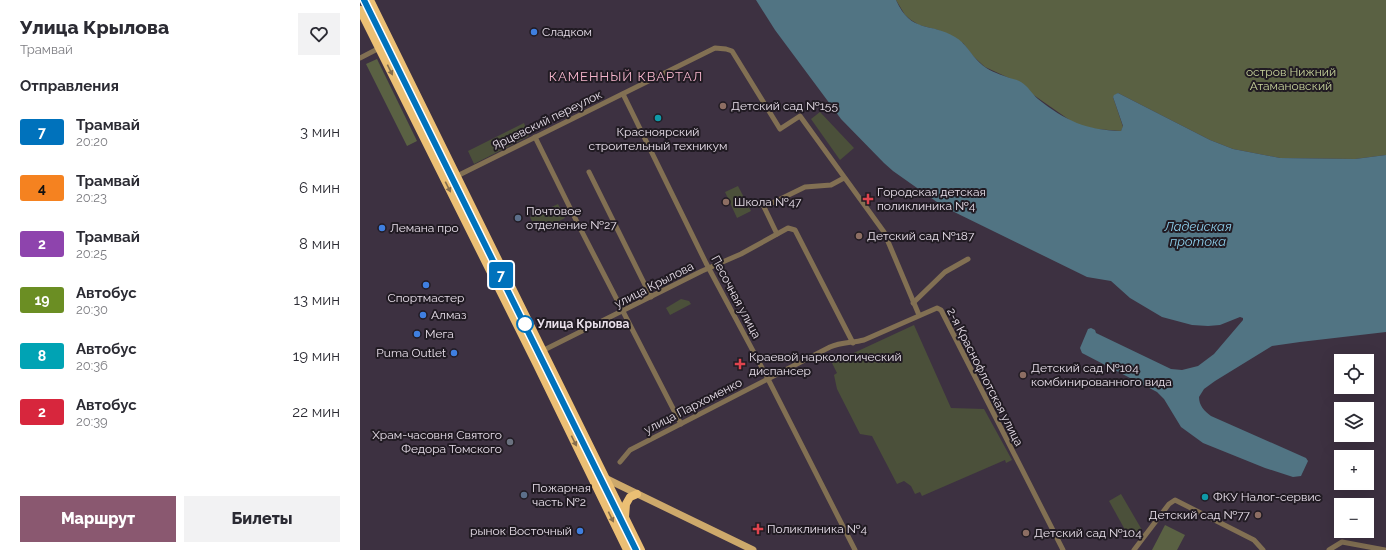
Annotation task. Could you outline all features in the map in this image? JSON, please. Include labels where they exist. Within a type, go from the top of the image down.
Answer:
[{"type":"highway","points":[[370,0],[544,350],[641,550]]},
{"type":"highway","points":[[360,10],[627,550]]},
{"type":"highway","points":[[625,518],[626,504],[630,497],[637,494]]},
{"type":"main road","points":[[594,484],[607,479],[753,550]]},
{"type":"street","points":[[360,58],[391,42]]},
{"type":"street","name":"Ярцевский переулок","points":[[458,176],[715,48],[726,48],[732,51],[780,129],[800,116],[844,178]]},
{"type":"street","name":"Песочная улица","points":[[623,94],[709,269],[768,379],[856,550]]},
{"type":"street","points":[[535,137],[681,424]]},
{"type":"street","points":[[589,172],[651,297]]},
{"type":"street","points":[[777,234],[764,208],[805,187],[831,185],[844,178],[884,232],[919,315]]},
{"type":"street","name":"улица Крылова","points":[[532,356],[623,312],[788,228],[795,230],[853,343]]},
{"type":"street","points":[[913,303],[945,272],[968,259]]},
{"type":"street","name":"2-я Краснофлотская улица","points":[[919,315],[937,308],[941,310],[1063,550]]},
{"type":"street","name":"улица Пархоменко","points":[[620,462],[630,450],[838,344],[853,343],[864,340],[919,315]]},
{"type":"street","points":[[1134,550],[1168,504],[1175,500],[1254,540],[1264,550]]},
{"type":"street","points":[[1329,550],[1342,542],[1384,550]]},
{"type":"green space","name":"остров Нижний Атамановский","points":[[896,0],[1386,0],[1386,155],[1355,159],[1280,158],[1233,149],[1210,140],[1118,93],[1113,97],[1123,127],[1121,131],[1081,126],[1071,121],[1009,78],[985,67],[974,57],[963,43],[938,30],[919,25],[911,20],[905,15]]},
{"type":"green space","points":[[377,59],[417,141],[407,146],[366,64]]},
{"type":"green space","points":[[820,112],[854,148],[840,160],[811,119]]},
{"type":"green space","points":[[524,123],[529,136],[474,164],[468,151]]},
{"type":"green space","points":[[738,186],[751,211],[737,218],[725,192]]},
{"type":"green space","points":[[558,204],[565,218],[537,232],[530,217]]},
{"type":"green space","points":[[681,299],[689,301],[691,304],[670,315],[666,308]]},
{"type":"green space","points":[[914,325],[951,408],[984,409],[1012,460],[1006,463],[1005,460],[922,496],[920,492],[915,494],[911,486],[904,481],[897,484],[872,436],[860,434],[837,389],[834,375],[837,373],[832,363]]},
{"type":"green space","points":[[1121,494],[1142,530],[1129,537],[1109,501]]},
{"type":"green space","points":[[1165,525],[1185,535],[1177,550],[1152,550]]},
{"type":"water","name":"Ладейская протока","points":[[756,0],[896,0],[902,11],[915,23],[946,32],[955,37],[962,42],[986,68],[1019,81],[1048,107],[1067,119],[1097,129],[1121,131],[1123,126],[1113,97],[1118,93],[1210,140],[1233,149],[1280,158],[1355,159],[1386,155],[1386,332],[1272,346],[1215,381],[1204,389],[1199,397],[1202,408],[1211,416],[1306,458],[1308,461],[1301,476],[1293,477],[1265,468],[1203,443],[1181,427],[1164,399],[1157,392],[1082,353],[1080,348],[1088,329],[1091,328],[1095,330],[1096,333],[1171,369],[1182,370],[1198,366],[1214,354],[1243,320],[1243,318],[1240,317],[1220,325],[1208,326],[1192,325],[1162,317],[1130,298],[1111,281],[1087,277],[944,207],[893,171],[841,119],[775,30]]},
{"type":"tram line","points":[[361,0],[634,550]]},
{"type":"tram line","name":"7","points":[[364,0],[636,550]]},
{"type":"place","name":"Сладком","points":[[534,32]]},
{"type":"place","name":"Детский сад №155","points":[[723,106]]},
{"type":"place","name":"Красноярский строительный техникум","points":[[658,118]]},
{"type":"place","name":"Городская детская поликлиника №4","points":[[868,199]]},
{"type":"place","name":"Школа №47","points":[[726,202]]},
{"type":"place","name":"Почтовое отделение №27","points":[[518,218]]},
{"type":"place","name":"Лемана про","points":[[382,228]]},
{"type":"place","name":"Детский сад №187","points":[[859,236]]},
{"type":"place","name":"Спортмастер","points":[[426,285]]},
{"type":"place","name":"Алмаз","points":[[423,315]]},
{"type":"place","name":"Улица Крылова","points":[[525,324]]},
{"type":"place","name":"Мега","points":[[417,334]]},
{"type":"place","name":"Puma Outlet","points":[[454,353]]},
{"type":"place","name":"Краевой наркологический диспансер","points":[[740,364]]},
{"type":"place","name":"Детский сад №104 комбинированного вида","points":[[1023,375]]},
{"type":"place","name":"Храм-часовня Святого Федора Томского","points":[[510,442]]},
{"type":"place","name":"Пожарная часть №2","points":[[524,495]]},
{"type":"place","name":"ФКУ Налог-сервис","points":[[1205,497]]},
{"type":"place","name":"Детский сад №77","points":[[1258,515]]},
{"type":"place","name":"Поликлиника №4","points":[[758,529]]},
{"type":"place","name":"рынок Восточный","points":[[580,531]]},
{"type":"place","name":"Детский сад №104","points":[[1026,533]]},
{"type":"district","name":"КАМЕННЫЙ КВАРТАЛ","points":[[626,76]]}]
